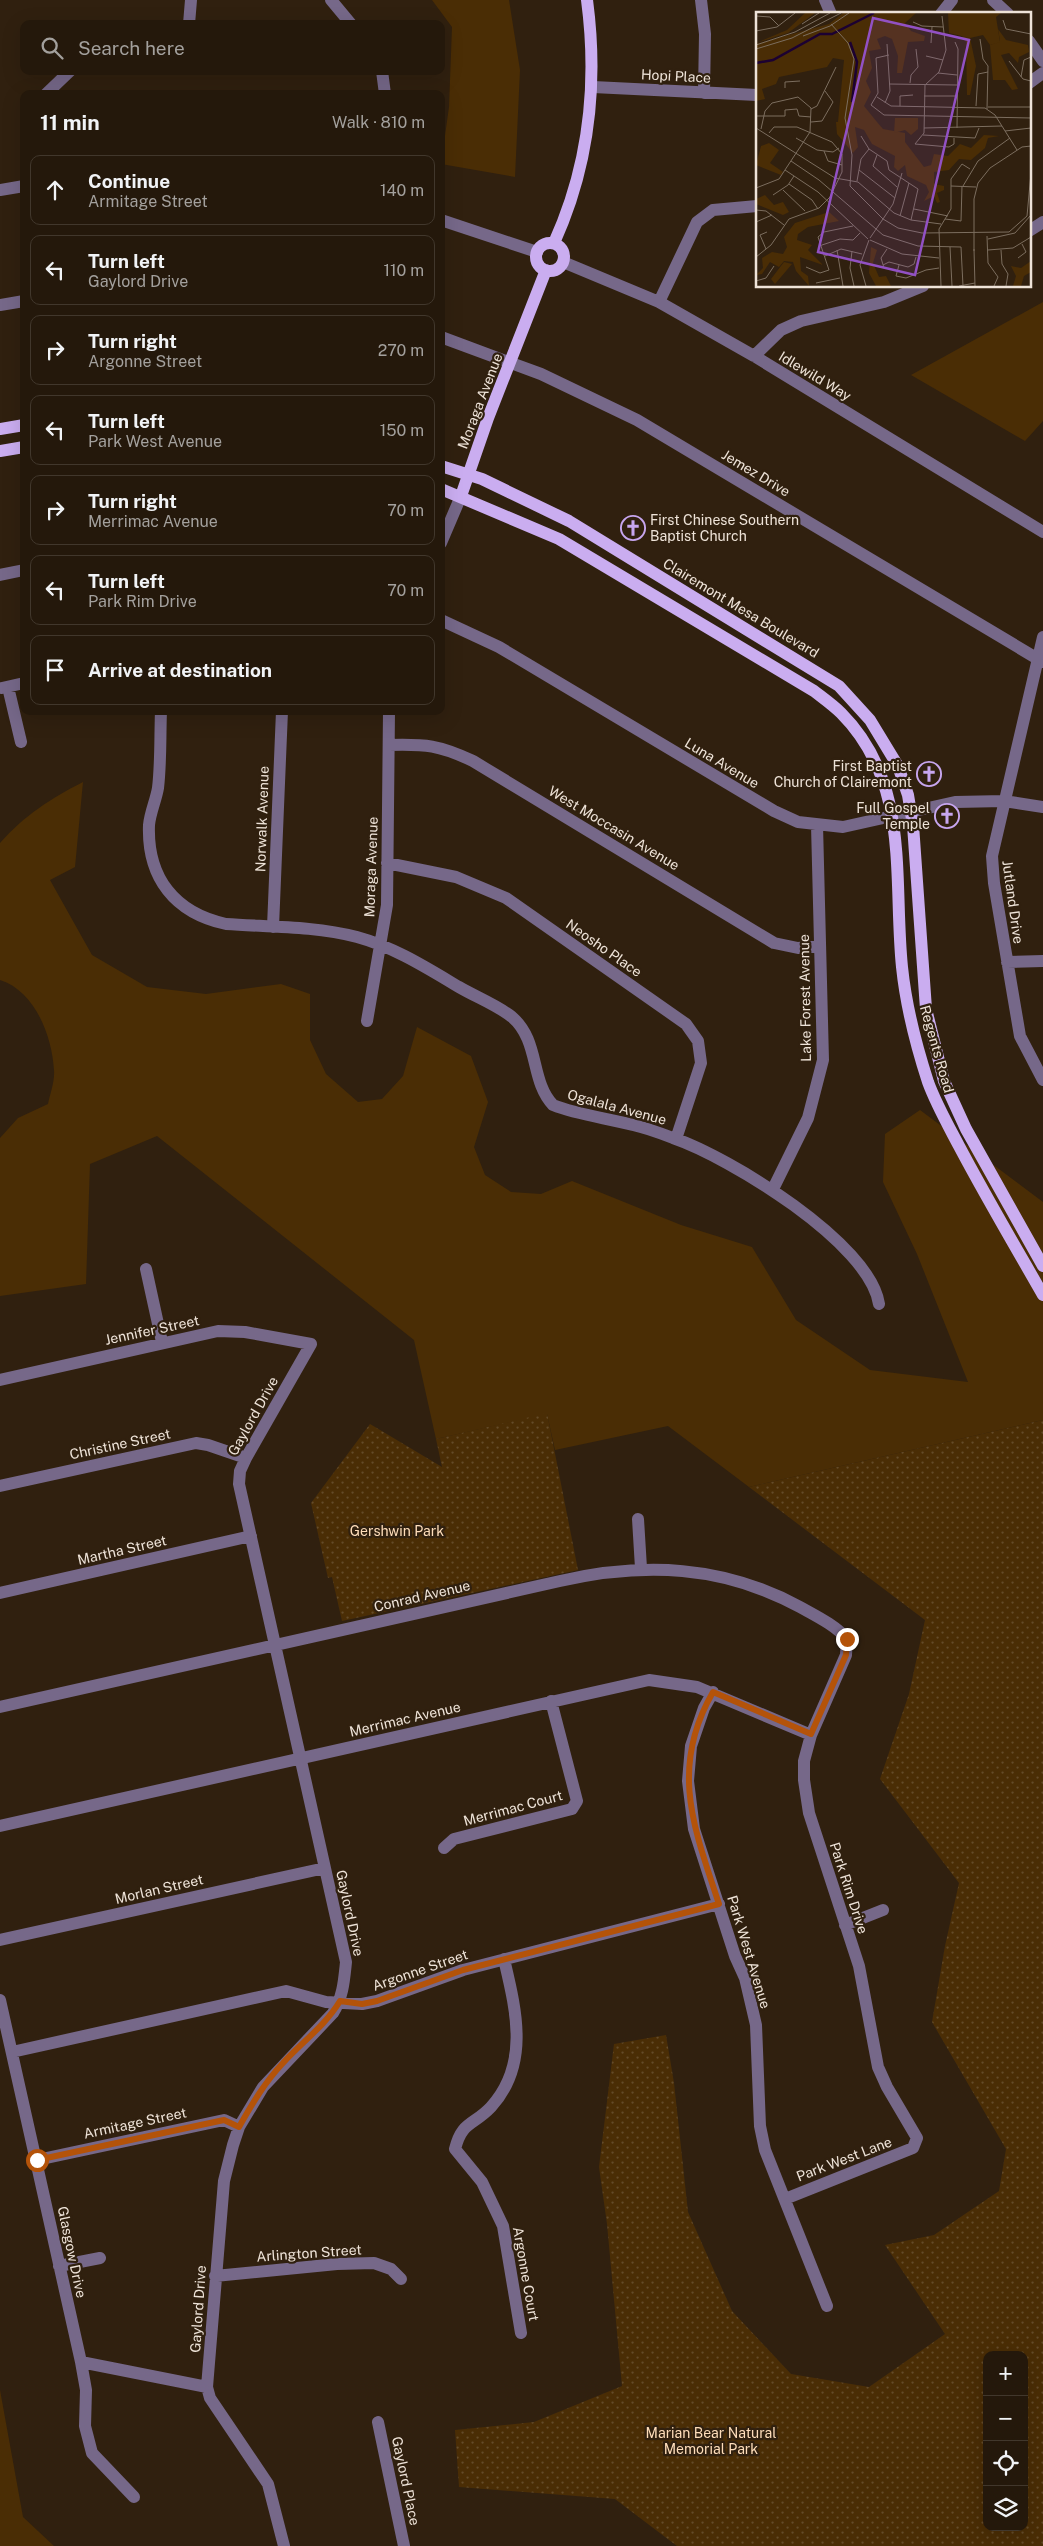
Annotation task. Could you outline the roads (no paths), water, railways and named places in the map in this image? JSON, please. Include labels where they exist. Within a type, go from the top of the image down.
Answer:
[{"type":"main road","points":[[554,243],[575,187],[593,87],[592,34],[587,0]]},
{"type":"main road","points":[[554,243],[564,253],[563,262],[558,269],[546,270],[537,261],[537,252],[542,245],[554,243]]},
{"type":"main road","name":"Moraga Avenue","points":[[461,496],[546,270]]},
{"type":"main road","points":[[0,429],[20,426]]},
{"type":"main road","points":[[0,451],[20,448]]},
{"type":"main road","name":"Clairemont Mesa Boulevard","points":[[445,467],[468,474],[569,521],[839,686],[870,720],[886,745],[898,766],[912,812]]},
{"type":"main road","points":[[445,490],[558,539],[814,691],[840,712],[875,760],[886,786],[893,816]]},
{"type":"main road","name":"Regents Road","points":[[912,812],[926,1009],[944,1081],[966,1129],[1043,1266]]},
{"type":"main road","name":"Regents Road","points":[[893,816],[902,968],[912,1020],[929,1084],[968,1162],[1043,1295]]},
{"type":"street","points":[[189,20],[191,0]]},
{"type":"street","points":[[332,0],[348,20]]},
{"type":"street","points":[[701,0],[705,34],[704,93]]},
{"type":"street","points":[[825,0],[830,12]]},
{"type":"street","points":[[943,12],[952,0]]},
{"type":"street","points":[[993,0],[1006,12]]},
{"type":"street","points":[[1030,42],[1043,61]]},
{"type":"street","points":[[1030,82],[1043,73]]},
{"type":"street","points":[[50,90],[66,75]]},
{"type":"street","points":[[383,75],[384,90]]},
{"type":"street","name":"Hopi Place","points":[[593,87],[756,95]]},
{"type":"street","points":[[0,190],[20,187]]},
{"type":"street","points":[[659,302],[697,222],[713,210],[756,206]]},
{"type":"street","points":[[445,221],[537,252]]},
{"type":"street","points":[[1030,230],[1043,222]]},
{"type":"street","name":"Idlewild Way","points":[[563,262],[659,302],[754,356],[1043,532]]},
{"type":"street","points":[[754,356],[781,330],[801,321],[884,302],[918,288]]},
{"type":"street","points":[[0,305],[20,302]]},
{"type":"street","name":"Jemez Drive","points":[[445,338],[511,361],[638,420],[1040,660]]},
{"type":"street","name":"Moraga Avenue","points":[[445,534],[461,496]]},
{"type":"street","points":[[0,575],[20,571]]},
{"type":"street","name":"Luna Avenue","points":[[445,622],[499,647],[774,812],[798,822],[843,827],[955,802],[1004,801],[1043,807]]},
{"type":"street","name":"Jutland Drive","points":[[1043,638],[1040,660],[992,856],[994,883],[1020,1036],[1043,1080]]},
{"type":"street","points":[[20,684],[4,688],[21,742]]},
{"type":"street","name":"Ogalala Avenue","points":[[161,715],[158,788],[149,824],[152,857],[160,879],[170,895],[183,906],[192,913],[210,921],[334,932],[381,946],[407,957],[512,1018],[531,1042],[540,1081],[547,1099],[553,1105],[634,1125],[676,1139],[726,1162],[772,1189],[826,1230],[860,1266],[877,1292],[879,1304]]},
{"type":"street","name":"Norwalk Avenue","points":[[273,927],[282,715]]},
{"type":"street","name":"Moraga Avenue","points":[[367,1021],[387,905],[389,715]]},
{"type":"street","name":"West Moccasin Avenue","points":[[389,745],[427,744],[460,755],[774,943],[798,948],[820,946]]},
{"type":"street","name":"Lake Forest Avenue","points":[[772,1189],[808,1118],[819,1082],[823,1060],[818,825]]},
{"type":"street","name":"Neosho Place","points":[[387,863],[456,877],[506,898],[686,1024],[698,1042],[701,1063],[676,1139]]},
{"type":"street","points":[[1007,962],[1043,961]]},
{"type":"street","points":[[146,1269],[162,1342]]},
{"type":"street","name":"Jennifer Street","points":[[0,1380],[162,1342],[218,1331],[245,1332],[311,1344]]},
{"type":"street","name":"Gaylord Drive","points":[[284,2546],[268,2484],[210,2398],[207,2387],[224,2181],[239,2127],[263,2086],[283,2063],[318,2030],[340,2001],[346,1962],[239,1484],[240,1471],[246,1458],[311,1344]]},
{"type":"street","name":"Christine Street","points":[[0,1486],[196,1443],[208,1445],[246,1458]]},
{"type":"street","points":[[638,1520],[641,1568]]},
{"type":"street","name":"Martha Street","points":[[0,1592],[251,1536]]},
{"type":"street","name":"Conrad Avenue","points":[[0,1707],[566,1579],[641,1568],[691,1570],[744,1583],[791,1602],[842,1634]]},
{"type":"street","name":"Park Rim Drive","points":[[842,1634],[847,1639],[846,1655],[811,1734],[804,1761],[804,1780],[809,1813],[859,1966],[878,2067],[887,2087],[917,2138],[913,2148]]},
{"type":"street","name":"Merrimac Avenue","points":[[0,1826],[649,1680],[697,1686],[811,1734]]},
{"type":"street","name":"Park West Avenue","points":[[713,1692],[704,1708],[691,1746],[688,1781],[694,1829],[745,1978],[756,2025],[760,2126],[765,2150],[827,2306]]},
{"type":"street","name":"Merrimac Court","points":[[444,1848],[454,1838],[572,1809],[577,1801],[551,1701]]},
{"type":"street","name":"Morlan Street","points":[[0,1940],[325,1868]]},
{"type":"street","name":"Argonne Street","points":[[12,2052],[286,1992],[326,2002],[340,2001],[362,2004],[377,2001],[463,1970],[719,1904]]},
{"type":"street","points":[[846,1925],[884,1910]]},
{"type":"street","name":"Argonne Court","points":[[504,1959],[517,2017],[517,2048],[504,2092],[484,2114],[460,2132],[455,2149],[482,2182],[503,2226],[520,2333]]},
{"type":"street","name":"Glasgow Drive","points":[[0,2000],[81,2362],[86,2390],[85,2426],[92,2453],[134,2497]]},
{"type":"street","name":"Armitage Street","points":[[37,2160],[224,2120],[239,2127]]},
{"type":"street","name":"Park West Lane","points":[[785,2199],[913,2148]]},
{"type":"street","points":[[59,2266],[100,2258]]},
{"type":"street","name":"Arlington Street","points":[[215,2276],[337,2264],[374,2263],[390,2269],[401,2279]]},
{"type":"street","points":[[81,2362],[207,2387]]},
{"type":"street","name":"Gaylord Place","points":[[378,2422],[404,2546]]},
{"type":"place","name":"First Chinese Southern Baptist Church","points":[[633,528]]},
{"type":"place","name":"First Baptist Church of Clairemont","points":[[929,774]]},
{"type":"place","name":"Full Gospel Temple","points":[[947,816]]},
{"type":"park label","name":"Gershwin Park","points":[[397,1531]]},
{"type":"park label","name":"Marian Bear Natural Memorial Park","points":[[711,2442]]}]
